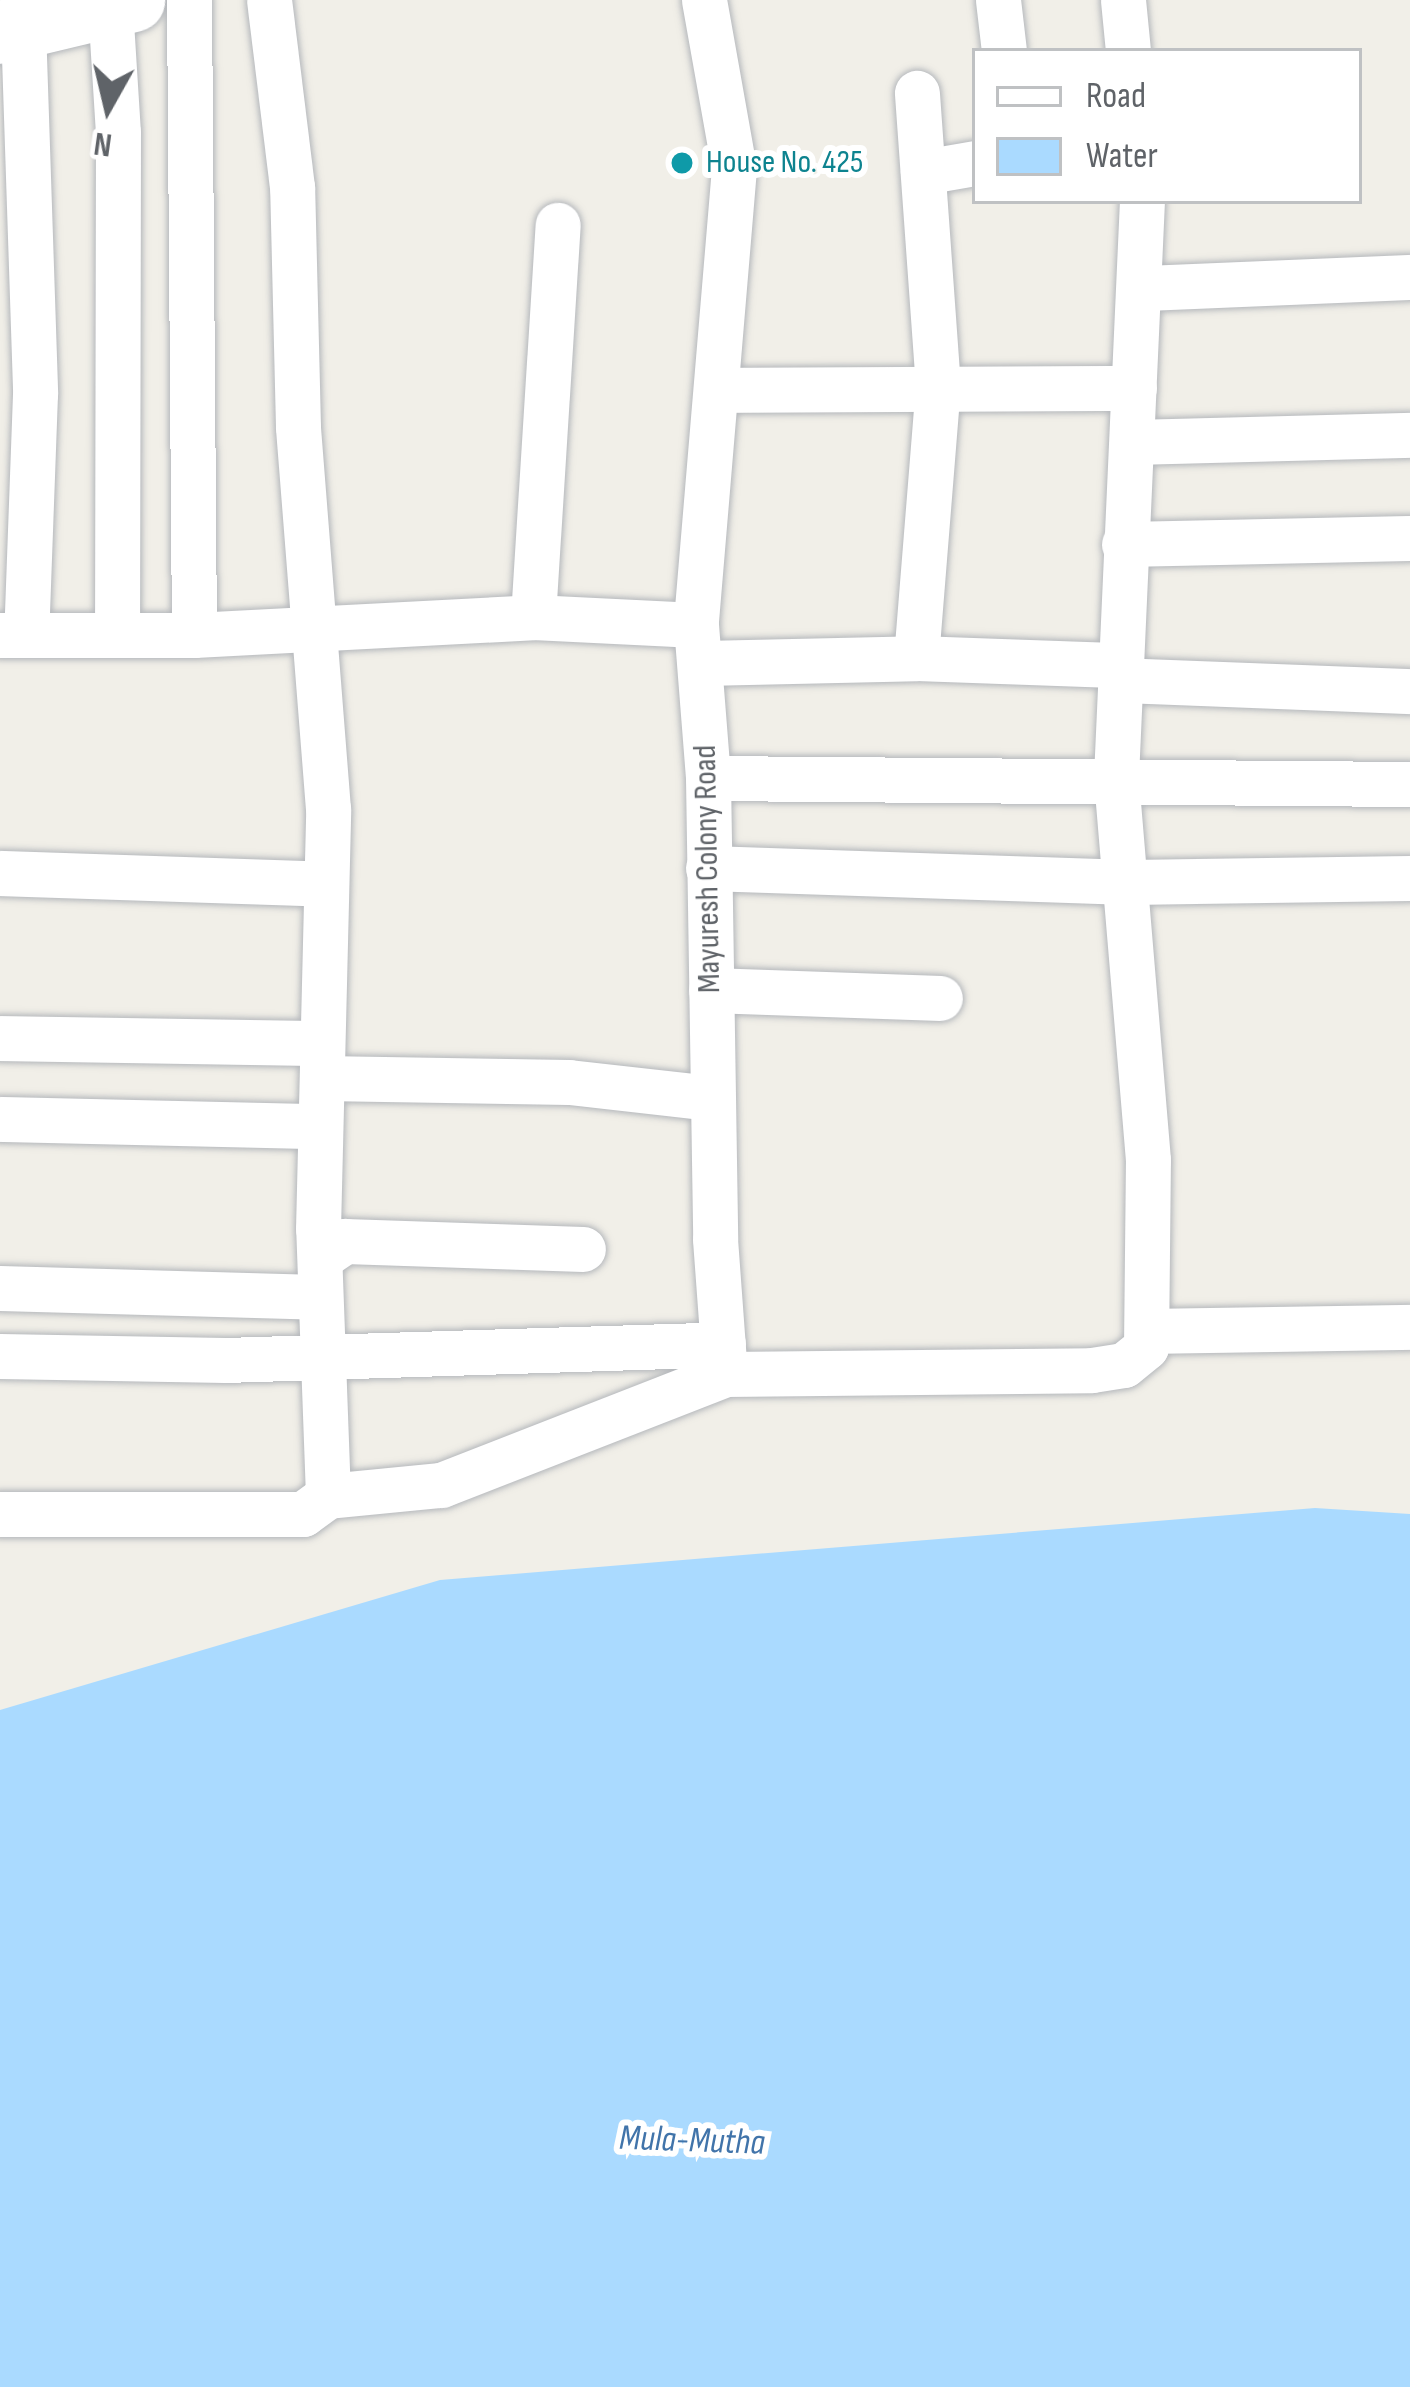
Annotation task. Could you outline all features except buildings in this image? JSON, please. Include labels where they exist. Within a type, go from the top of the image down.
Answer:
[{"type":"street","points":[[189,0],[194,635]]},
{"type":"street","points":[[269,0],[292,187],[298,427],[317,626],[326,884],[319,1277],[326,1358],[328,1496]]},
{"type":"street","name":"Mayuresh Colony Road","points":[[704,0],[734,168],[700,644],[724,1359]]},
{"type":"street","points":[[998,0],[1004,48]]},
{"type":"street","points":[[1123,0],[1128,48]]},
{"type":"street","points":[[117,635],[121,3],[12,29],[35,394],[13,635],[117,635],[194,635],[532,617],[700,644],[1410,691]]},
{"type":"street","points":[[916,658],[938,387],[917,93]]},
{"type":"street","points":[[923,172],[972,164]]},
{"type":"street","points":[[0,1356],[724,1359],[1092,1370],[1124,1365],[1152,1331],[1129,881],[1116,777],[1124,544],[1136,442],[1134,388],[1144,288],[1142,204]]},
{"type":"street","points":[[532,617],[558,225]]},
{"type":"street","points":[[1144,288],[1410,277]]},
{"type":"street","points":[[719,391],[1134,388]]},
{"type":"street","points":[[1136,442],[1410,435]]},
{"type":"street","points":[[1124,544],[1410,538]]},
{"type":"street","points":[[708,778],[1116,777],[1410,784]]},
{"type":"street","points":[[708,868],[1129,881],[1410,878]]},
{"type":"street","points":[[0,873],[326,884]]},
{"type":"street","points":[[711,990],[940,998]]},
{"type":"street","points":[[0,1038],[322,1061],[712,1098]]},
{"type":"street","points":[[0,1119],[319,1126]]},
{"type":"street","points":[[319,1277],[345,1241],[583,1249]]},
{"type":"street","points":[[0,1312],[1,1288],[319,1277]]},
{"type":"street","points":[[1152,1331],[1410,1328]]},
{"type":"street","points":[[0,1514],[304,1514],[328,1496],[441,1485],[724,1359]]},
{"type":"water","name":"Mula-Mutha","points":[[1315,1508],[1410,1514],[1410,2387],[0,2387],[0,1710],[440,1580]]},
{"type":"place","name":"House No. 425","points":[[682,163]]}]
